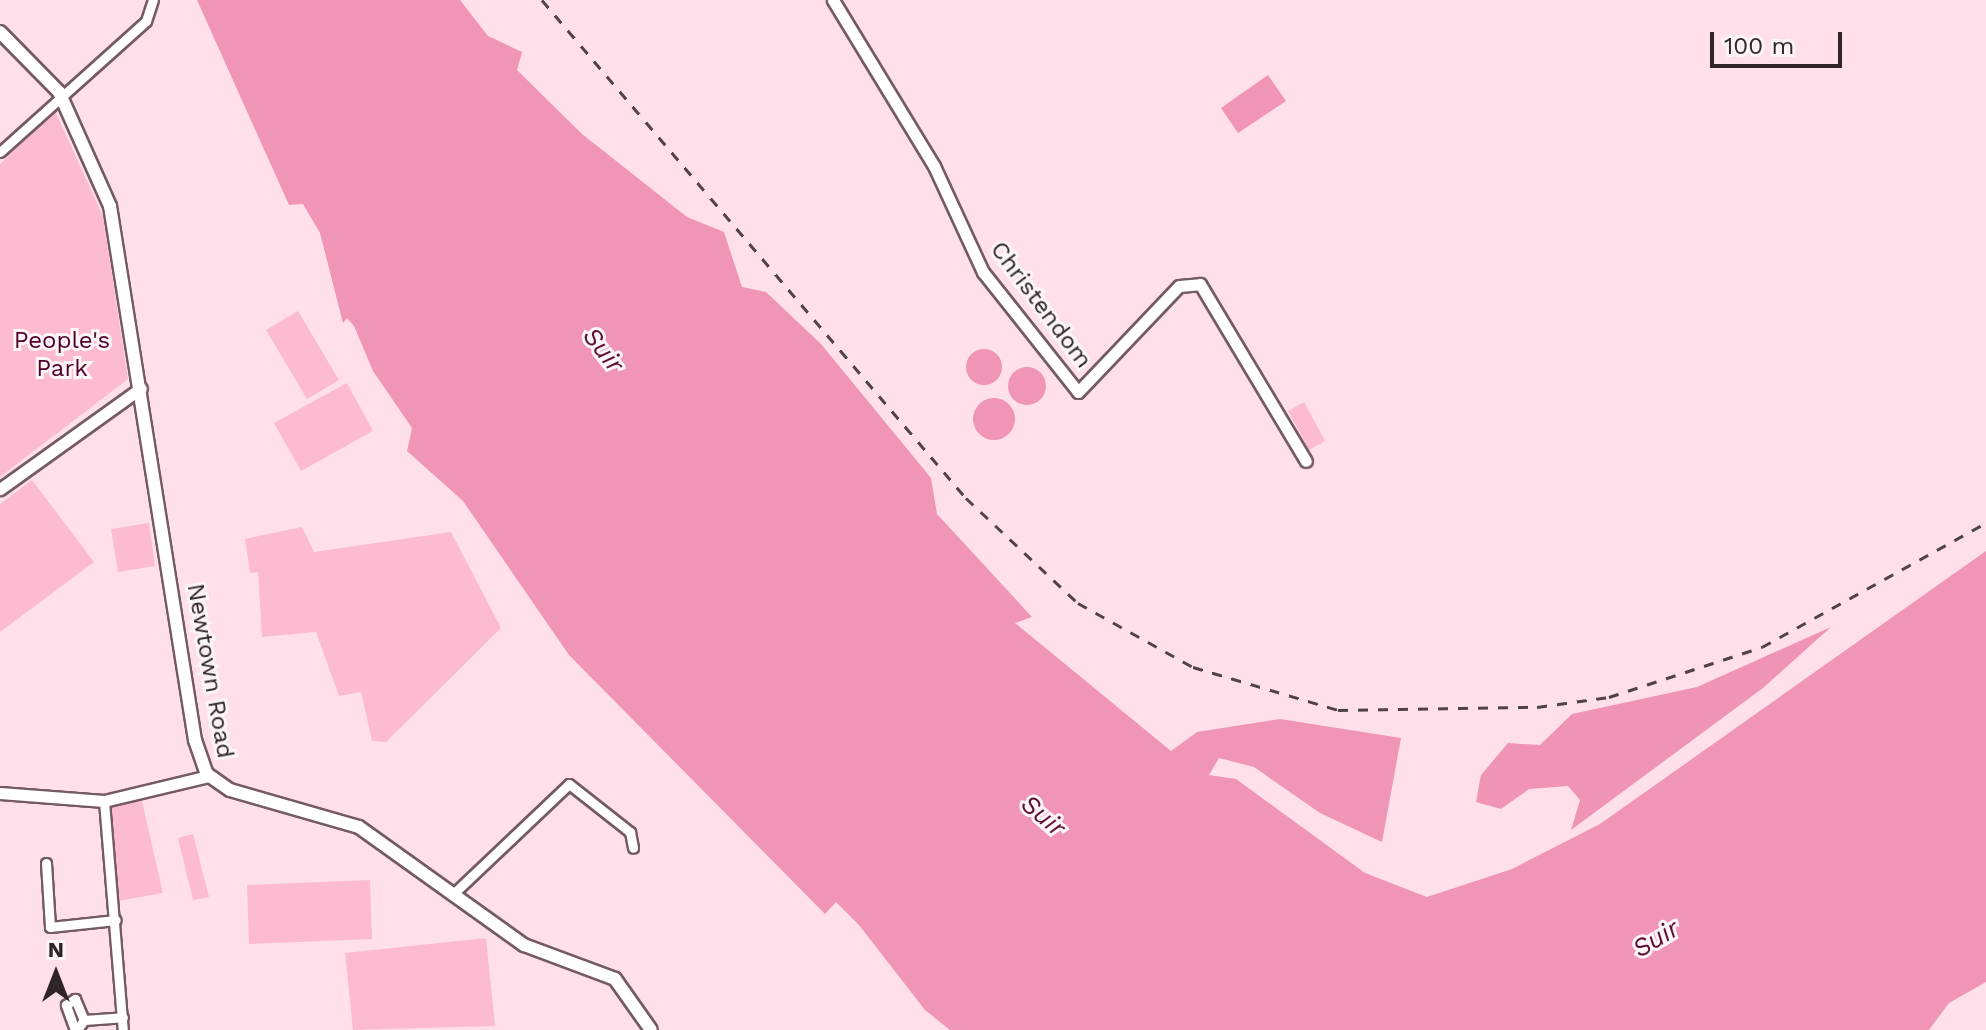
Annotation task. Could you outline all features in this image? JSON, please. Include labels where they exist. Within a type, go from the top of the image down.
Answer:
[{"type":"main road","name":"Newtown Road","points":[[0,32],[59,92],[110,206],[195,740],[209,776],[230,790],[355,825],[530,948],[615,979],[651,1030]]},
{"type":"street","name":"Christendom","points":[[833,0],[934,166],[983,272],[1078,392],[1179,286],[1200,284],[1306,461]]},
{"type":"street","points":[[0,152],[153,4]]},
{"type":"street","points":[[0,489],[141,388]]},
{"type":"street","points":[[0,793],[104,801],[209,776]]},
{"type":"street","points":[[452,895],[569,784],[630,832],[633,848]]},
{"type":"street","points":[[104,801],[123,1030]]},
{"type":"street","points":[[46,863],[50,927],[116,920]]},
{"type":"street","points":[[76,1030],[69,1000],[80,1001],[84,1020]]},
{"type":"street","points":[[76,1030],[84,1020],[123,1017]]},
{"type":"green space","name":"People's Park","points":[[55,111],[103,216],[128,379],[0,477],[0,164]]},
{"type":"green space","points":[[298,311],[339,380],[307,399],[266,330]]},
{"type":"green space","points":[[347,383],[373,431],[301,471],[274,423]]},
{"type":"green space","points":[[1304,402],[1325,441],[1309,450],[1288,411]]},
{"type":"green space","points":[[32,480],[94,562],[0,632],[0,504]]},
{"type":"green space","points":[[149,523],[155,566],[118,572],[111,529]]},
{"type":"green space","points":[[302,527],[314,552],[451,532],[501,628],[386,742],[372,741],[361,692],[339,696],[316,632],[262,637],[258,572],[250,573],[245,539]]},
{"type":"green space","points":[[141,797],[163,893],[118,901],[109,803]]},
{"type":"green space","points":[[193,834],[209,897],[193,900],[178,838]]},
{"type":"green space","points":[[370,880],[372,939],[249,944],[247,885]]},
{"type":"green space","points":[[486,938],[495,1026],[353,1030],[345,953]]},
{"type":"shaded area","points":[[1831,627],[1763,688],[1571,830],[1580,800],[1568,786],[1529,789],[1501,809],[1476,802],[1481,775],[1508,743],[1540,745],[1572,714],[1697,687]]},
{"type":"water","name":"Suir","points":[[197,0],[460,0],[488,36],[522,52],[517,70],[582,134],[687,217],[724,232],[742,287],[766,292],[821,344],[931,478],[937,514],[1032,617],[1015,623],[1171,751],[1197,732],[1280,719],[1401,738],[1382,842],[1320,813],[1254,767],[1219,758],[1209,775],[1236,779],[1365,873],[1427,897],[1512,869],[1600,824],[1986,551],[1986,982],[1949,1003],[1929,1030],[950,1030],[925,1010],[859,925],[836,902],[825,914],[569,655],[463,501],[407,451],[412,428],[373,371],[354,326],[347,318],[343,323],[320,233],[303,204],[289,205]]},
{"type":"water","points":[[1268,75],[1286,101],[1238,133],[1221,108]]},
{"type":"water","points":[[984,349],[997,354],[1002,367],[997,380],[984,385],[971,380],[966,367],[971,354]]},
{"type":"water","points":[[1027,367],[1041,372],[1046,386],[1041,400],[1027,405],[1013,400],[1008,386],[1013,372]]},
{"type":"water","points":[[994,398],[1009,404],[1015,419],[1009,434],[994,440],[979,434],[973,419],[979,404]]},
{"type":"railway","points":[[542,0],[966,498],[1078,603],[1193,667],[1338,710],[1537,707],[1609,697],[1762,647],[1986,523]]}]
